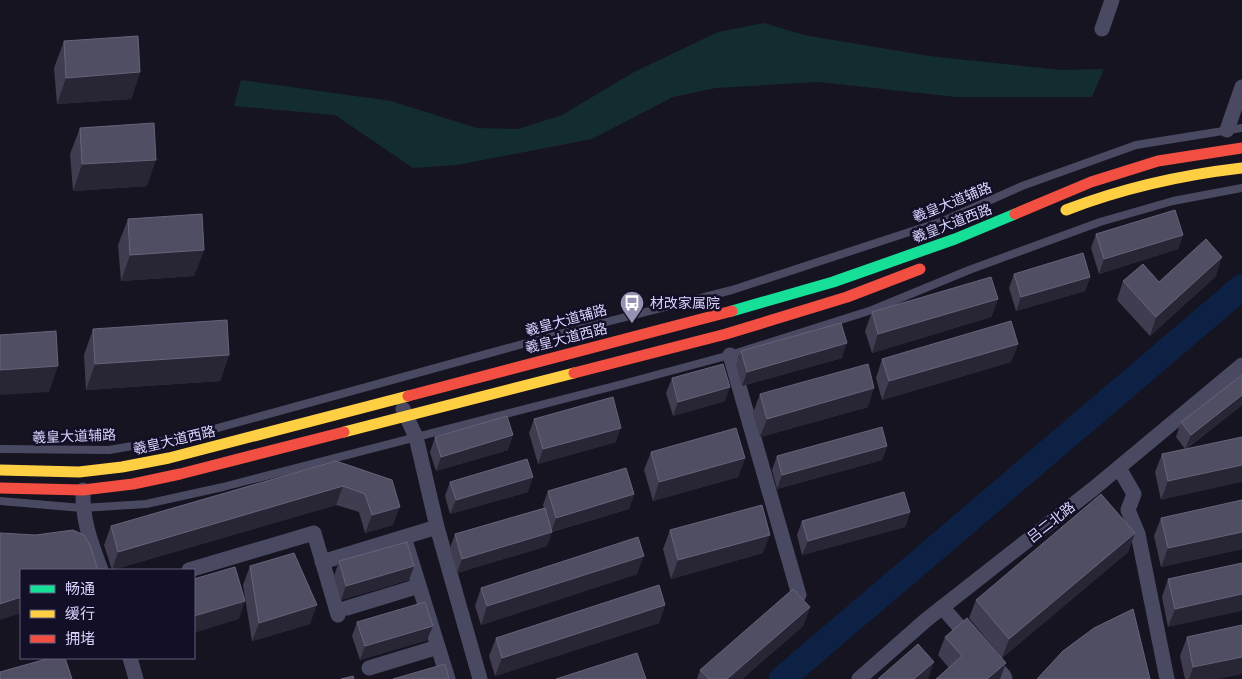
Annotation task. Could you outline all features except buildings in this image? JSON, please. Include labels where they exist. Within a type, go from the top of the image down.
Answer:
[{"type":"main road","name":"羲皇大道西路","points":[[0,470],[79,472],[169,458],[725,313],[834,282],[955,239],[1091,182],[1158,161],[1242,148]]},
{"type":"main road","points":[[1058,214],[1094,199],[1167,180],[1242,168]]},
{"type":"main road","points":[[0,488],[83,490],[133,484],[180,474],[726,334],[847,297],[930,265]]},
{"type":"street","points":[[1102,29],[1112,0]]},
{"type":"street","points":[[1235,129],[1242,87]]},
{"type":"street","points":[[730,354],[799,594]]},
{"type":"street","name":"吕二北路","points":[[859,679],[942,607],[1118,468],[1242,365]]},
{"type":"street","points":[[398,397],[416,437],[437,527],[480,679]]},
{"type":"street","points":[[1118,468],[1134,494],[1128,510],[1138,534],[1167,679]]},
{"type":"street","points":[[83,490],[82,508],[87,532],[101,569]]},
{"type":"street","points":[[322,562],[437,527]]},
{"type":"street","points":[[192,569],[314,533],[322,562],[343,611],[419,586]]},
{"type":"street","points":[[404,537],[448,679]]},
{"type":"street","points":[[942,607],[1005,679]]},
{"type":"street","points":[[369,668],[438,647]]},
{"type":"street","points":[[130,659],[136,679]]},
{"type":"lane","name":"羲皇大道辅路","points":[[0,449],[109,450],[185,437],[549,337],[732,290],[942,221],[1022,186],[1136,145],[1235,129]]},
{"type":"lane","points":[[0,502],[82,508],[146,504],[232,484],[730,354],[872,310],[969,270],[1100,222],[1173,201],[1242,188]]},
{"type":"green space","points":[[764,23],[804,35],[929,56],[1061,70],[1104,69],[1092,97],[956,97],[819,82],[716,88],[673,97],[592,139],[457,165],[413,168],[335,115],[234,106],[241,80],[391,101],[477,128],[518,129],[562,115],[634,72],[718,32]]},
{"type":"waterway","points":[[782,679],[1242,287]]},
{"type":"traffic: fast","points":[[732,311],[833,282],[955,239],[1015,214]]},
{"type":"traffic: slow","points":[[1066,210],[1152,183],[1242,168]]},
{"type":"traffic: slow","points":[[344,432],[574,373]]},
{"type":"traffic: slow","points":[[0,470],[79,472],[122,467],[169,458],[408,396]]},
{"type":"traffic: jam","points":[[1015,214],[1091,182],[1158,161],[1242,148]]},
{"type":"traffic: jam","points":[[574,373],[726,334],[847,297],[920,269]]},
{"type":"traffic: jam","points":[[408,396],[732,311]]},
{"type":"traffic: jam","points":[[0,488],[83,490],[133,484],[180,474],[344,432]]},
{"type":"place","name":"材改家属院","points":[[632,324]]}]
